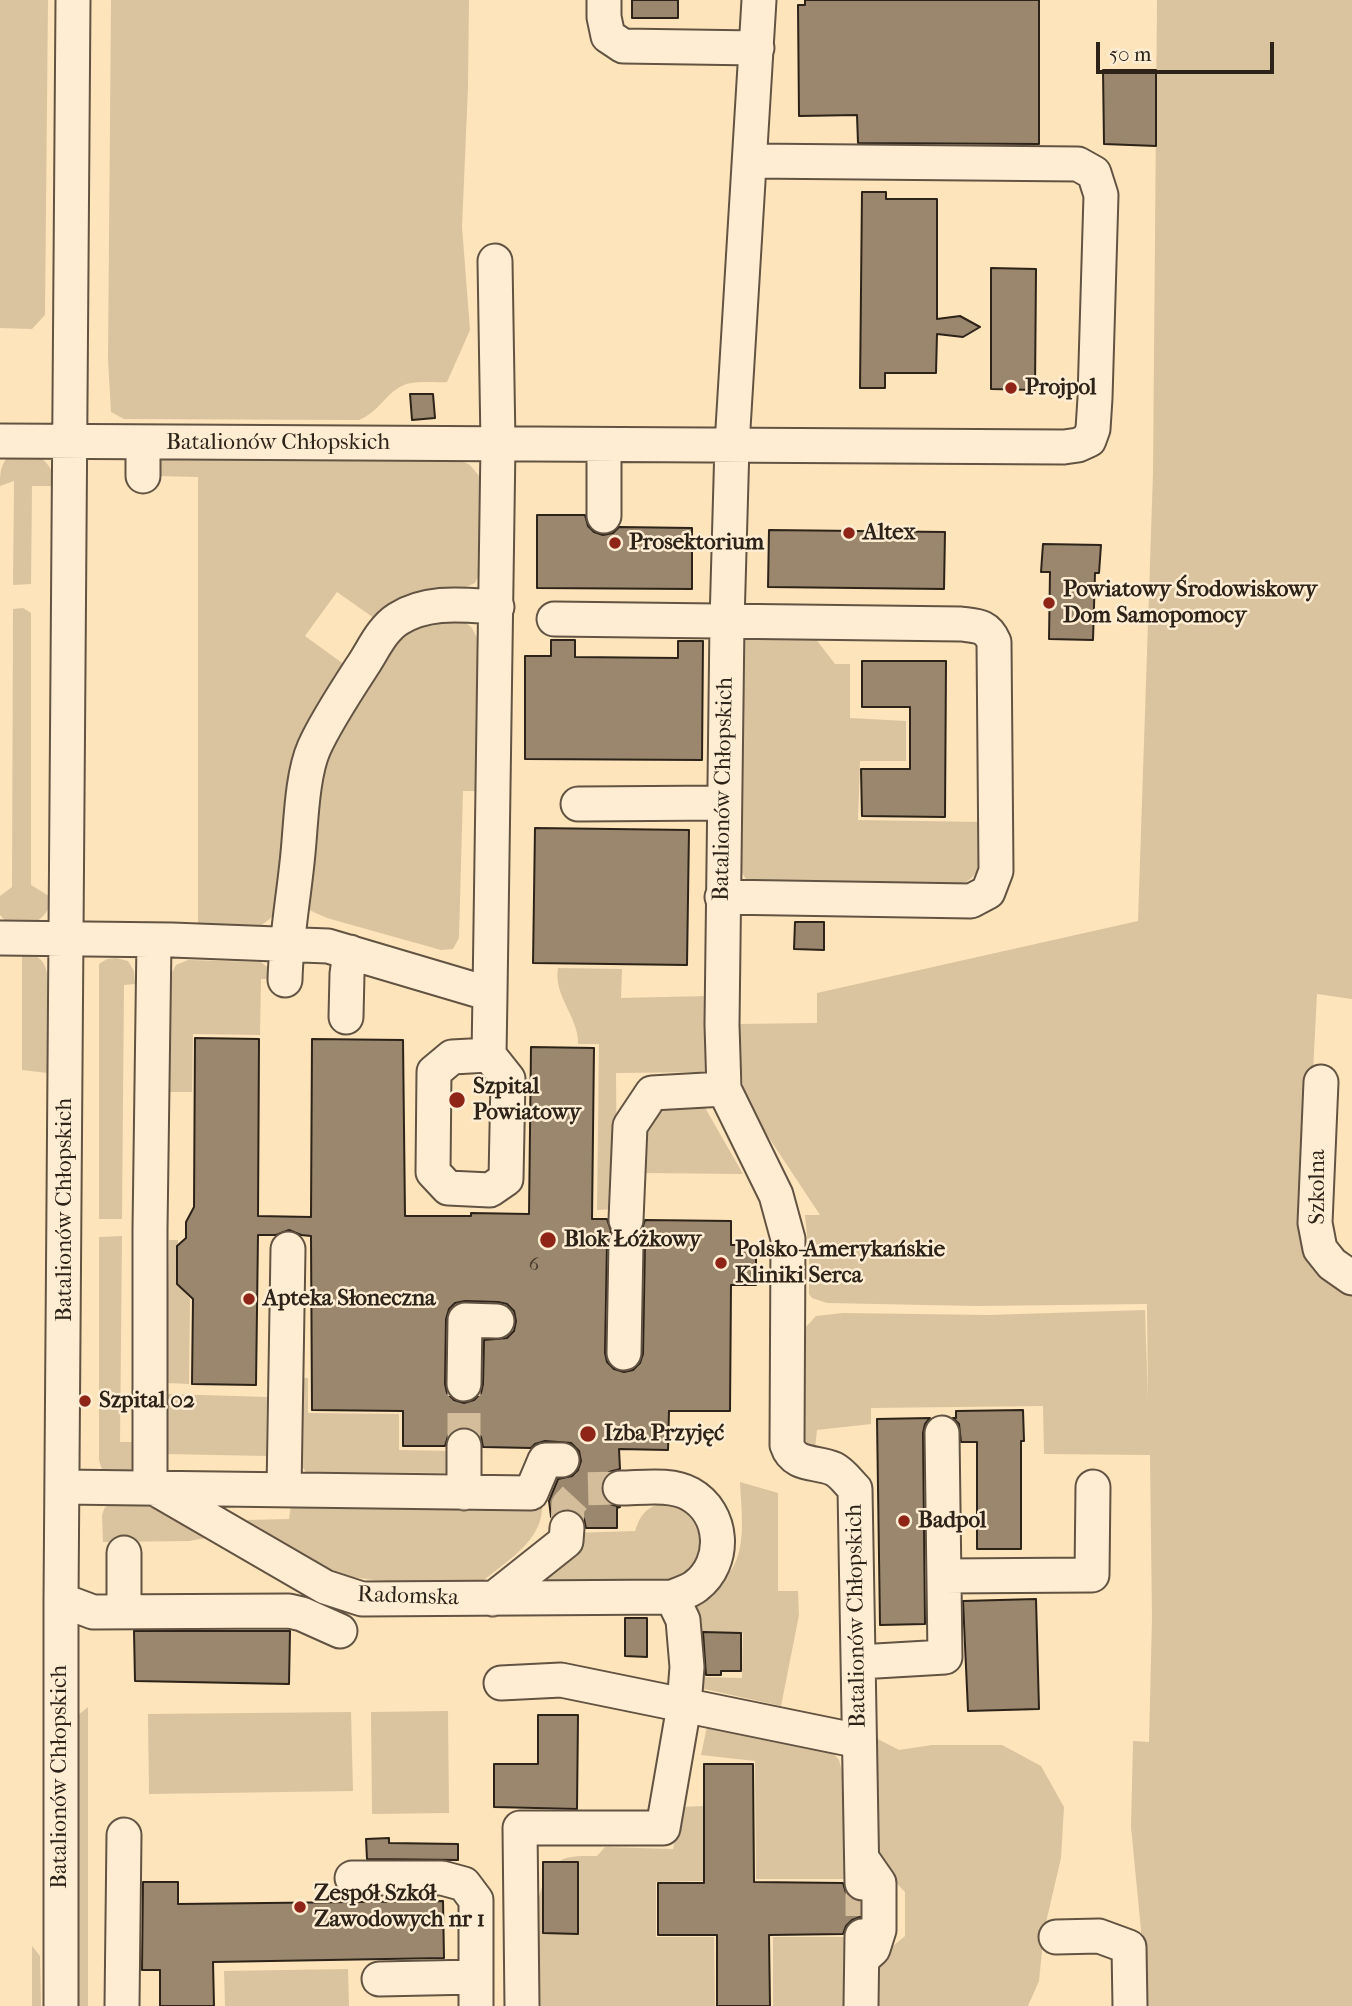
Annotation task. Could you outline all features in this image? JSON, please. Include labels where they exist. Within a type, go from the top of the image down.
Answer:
[{"type":"street","name":"Batalionów Chłopskich","points":[[60,1997],[68,441],[73,0]]},
{"type":"street","points":[[604,0],[608,36],[623,46],[757,48]]},
{"type":"street","points":[[751,161],[1078,164],[1094,173],[1101,195],[1095,398],[1093,429],[1089,440],[1078,446],[732,445],[759,0]]},
{"type":"street","points":[[489,1055],[497,607],[495,261]]},
{"type":"street","points":[[0,441],[68,441]]},
{"type":"street","name":"Batalionów Chłopskich","points":[[68,441],[732,445],[722,897],[724,1089],[776,1195],[788,1239],[789,1452],[797,1460],[836,1470],[855,1489],[859,1741]]},
{"type":"street","points":[[142,476],[143,442]]},
{"type":"street","points":[[604,446],[604,516]]},
{"type":"street","points":[[285,980],[286,945],[292,914],[305,789],[313,749],[368,649],[397,619],[420,609],[448,604],[497,607]]},
{"type":"street","points":[[555,619],[961,624],[985,627],[990,632],[994,642],[996,871],[988,892],[971,901],[722,897]]},
{"type":"street","points":[[578,804],[724,803]]},
{"type":"street","points":[[0,938],[328,946],[490,994]]},
{"type":"street","points":[[154,940],[150,1229],[159,1491],[531,1493],[545,1460],[562,1460]]},
{"type":"street","points":[[346,1017],[350,952]]},
{"type":"street","name":"Szkolna","points":[[1321,1082],[1315,1223],[1320,1249],[1332,1264],[1352,1278]]},
{"type":"street","points":[[624,1353],[630,1126],[652,1093],[724,1089]]},
{"type":"street","points":[[284,1490],[288,1250]]},
{"type":"street","points":[[464,1384],[465,1320],[497,1321]]},
{"type":"street","points":[[859,1662],[945,1657],[942,1433]]},
{"type":"street","points":[[464,1446],[464,1493]]},
{"type":"street","name":"Radomska","points":[[63,1487],[159,1491],[337,1592],[362,1599],[672,1597],[695,1587],[709,1573],[717,1555],[718,1537],[713,1518],[702,1503],[688,1492],[620,1488]]},
{"type":"street","points":[[944,1576],[1092,1575],[1093,1487]]},
{"type":"street","points":[[493,1599],[566,1541],[568,1528]]},
{"type":"street","points":[[124,1553],[124,1612]]},
{"type":"street","points":[[522,2006],[520,1828],[663,1828],[684,1706],[687,1667],[683,1620],[672,1597]]},
{"type":"street","points":[[61,1600],[93,1612],[289,1611],[340,1631]]},
{"type":"street","points":[[501,1683],[561,1680],[859,1741],[861,1869],[879,1883],[879,1930],[873,1949],[862,1946],[861,2006]]},
{"type":"street","points":[[122,2006],[124,1835]]},
{"type":"street","points":[[352,1878],[442,1878],[464,1884],[476,1900],[476,1992],[379,1979]]},
{"type":"street","points":[[1056,1937],[1099,1936],[1129,1947],[1130,2006]]},
{"type":"shaded area","points":[[0,0],[48,0],[45,315],[32,329],[0,328]]},
{"type":"shaded area","points":[[111,0],[469,0],[462,227],[470,330],[447,382],[418,382],[402,386],[359,420],[124,419],[111,412],[108,359]]},
{"type":"shaded area","points":[[1157,0],[1352,0],[1352,999],[1317,994],[1305,1225],[1322,1275],[1336,1288],[1352,1296],[1352,2006],[1141,2006],[1141,1930],[1131,1827],[1133,1741],[1149,1742],[1152,1618],[1150,1455],[1044,1454],[1043,1406],[871,1408],[871,1424],[817,1430],[815,1448],[805,1441],[799,1432],[805,1340],[803,1330],[816,1316],[843,1313],[988,1315],[1145,1310],[1148,1402],[1147,1304],[977,1306],[827,1303],[812,1298],[809,1294],[805,1215],[820,1215],[744,1100],[738,1024],[817,1023],[817,993],[1138,921],[1153,473]]},
{"type":"shaded area","points":[[13,452],[43,460],[51,469],[58,486],[32,486],[31,584],[13,585],[14,481],[0,486],[0,476],[6,459]]},
{"type":"shaded area","points":[[160,454],[458,459],[470,465],[484,482],[482,569],[475,583],[381,623],[337,592],[305,636],[349,668],[278,912],[262,925],[246,928],[198,927],[198,477],[159,476]]},
{"type":"shaded area","points":[[23,608],[31,613],[31,885],[49,896],[51,905],[42,917],[34,922],[8,924],[0,915],[0,896],[12,887],[13,609]]},
{"type":"shaded area","points":[[462,619],[472,628],[481,646],[481,791],[463,791],[459,938],[453,949],[441,950],[327,918],[307,909],[317,792],[332,736],[411,620]]},
{"type":"shaded area","points":[[812,634],[835,664],[850,664],[850,718],[906,721],[906,761],[860,761],[858,820],[982,822],[983,849],[980,865],[962,885],[759,885],[746,879],[738,867],[743,638],[753,635]]},
{"type":"shaded area","points":[[22,953],[38,957],[42,961],[49,982],[48,1073],[22,1070]]},
{"type":"shaded area","points":[[116,958],[128,961],[134,971],[135,984],[124,985],[122,1219],[99,1219],[99,964]]},
{"type":"shaded area","points":[[188,960],[261,962],[267,967],[272,979],[261,979],[260,1035],[193,1034],[192,1092],[170,1092],[170,976],[176,965]]},
{"type":"shaded area","points":[[558,968],[622,969],[621,998],[708,996],[707,1072],[616,1073],[617,1209],[597,1210],[599,1044],[578,1044],[575,1025],[559,988]]},
{"type":"shaded area","points":[[673,1104],[704,1106],[743,1174],[644,1173],[646,1133],[655,1118]]},
{"type":"shaded area","points":[[122,1236],[120,1442],[139,1442],[136,1460],[129,1473],[104,1477],[99,1460],[99,1237]]},
{"type":"shaded area","points":[[169,1240],[178,1240],[177,1284],[190,1299],[189,1384],[166,1383]]},
{"type":"shaded area","points":[[292,1377],[308,1378],[308,1413],[399,1414],[399,1450],[454,1451],[453,1473],[306,1472],[292,1454]]},
{"type":"shaded area","points":[[167,1394],[267,1397],[266,1456],[165,1454]]},
{"type":"shaded area","points":[[740,1482],[778,1493],[778,1591],[798,1591],[799,1615],[781,1706],[700,1688],[700,1677],[742,1678],[743,1633],[701,1632],[696,1624],[692,1606],[724,1580],[737,1559],[742,1526]]},
{"type":"shaded area","points":[[150,1502],[217,1536],[189,1541],[103,1542],[102,1515],[105,1507],[112,1504]]},
{"type":"shaded area","points":[[659,1504],[673,1504],[698,1517],[709,1547],[683,1584],[532,1586],[573,1533],[635,1531],[643,1514]]},
{"type":"shaded area","points":[[291,1505],[542,1506],[537,1529],[530,1539],[513,1557],[484,1580],[418,1582],[385,1581],[340,1574],[313,1561],[247,1520],[289,1519]]},
{"type":"shaded area","points":[[88,1707],[88,2006],[78,2006],[78,1715]]},
{"type":"shaded area","points":[[448,1711],[449,1813],[372,1814],[371,1712]]},
{"type":"shaded area","points":[[351,1712],[353,1791],[149,1794],[148,1714]]},
{"type":"shaded area","points":[[708,1722],[829,1748],[839,1760],[845,1782],[851,1879],[756,1879],[755,1761],[701,1755]]},
{"type":"shaded area","points":[[868,1734],[899,1750],[932,1745],[1002,1745],[1041,1766],[1064,1807],[1061,1858],[1044,1931],[1039,1981],[1028,2006],[873,2006],[873,1963],[905,1936],[905,1892],[868,1854]]},
{"type":"shaded area","points":[[703,1806],[703,1881],[656,1882],[656,1937],[714,1937],[715,2006],[534,2006],[536,1914],[539,1896],[552,1867],[567,1858],[597,1856],[605,1847],[673,1849],[682,1807]]},
{"type":"shaded area","points":[[773,1937],[850,1937],[850,2006],[773,2006]]},
{"type":"shaded area","points":[[32,1946],[40,1956],[41,2006],[32,2006]]},
{"type":"shaded area","points":[[348,1969],[349,2006],[225,2006],[224,1971]]},
{"type":"building","points":[[632,0],[678,0],[678,18],[632,18]]},
{"type":"building","points":[[805,0],[1039,0],[1039,144],[858,143],[857,115],[799,116],[798,5],[805,5]]},
{"type":"building","points":[[1103,70],[1156,70],[1156,146],[1104,144]]},
{"type":"building","points":[[862,192],[886,192],[886,199],[937,199],[937,319],[960,316],[980,327],[963,337],[937,334],[936,373],[885,373],[885,388],[860,388]]},
{"type":"building","points":[[991,268],[1036,269],[1035,390],[991,389]]},
{"type":"building","points":[[410,394],[433,394],[435,418],[412,420]]},
{"type":"building","name":"Prosektorium","points":[[537,515],[585,515],[588,526],[603,535],[613,533],[619,527],[692,528],[692,589],[537,588]]},
{"type":"building","points":[[769,530],[945,532],[944,589],[768,587]]},
{"type":"building","points":[[1043,544],[1101,545],[1099,573],[1095,573],[1093,640],[1049,639],[1050,572],[1041,572]]},
{"type":"building","points":[[551,640],[575,640],[575,657],[678,658],[678,641],[703,641],[702,760],[525,759],[525,656],[551,656]]},
{"type":"building","points":[[862,661],[946,661],[945,817],[862,816],[861,769],[910,769],[910,707],[862,707]]},
{"type":"building","points":[[535,828],[689,830],[687,965],[533,963]]},
{"type":"building","points":[[795,922],[824,922],[824,950],[794,949]]},
{"type":"building","name":"Szpital Powiatowy","points":[[195,1038],[259,1039],[258,1216],[311,1217],[312,1039],[403,1040],[405,1216],[529,1214],[531,1047],[594,1048],[592,1219],[607,1219],[611,1231],[607,1243],[607,1362],[614,1369],[624,1372],[633,1370],[640,1363],[643,1354],[645,1243],[641,1232],[645,1220],[731,1221],[731,1245],[756,1245],[756,1285],[731,1285],[730,1411],[669,1411],[668,1450],[619,1449],[620,1469],[609,1472],[601,1488],[604,1499],[620,1507],[617,1508],[617,1528],[586,1528],[584,1519],[569,1509],[559,1510],[551,1517],[549,1501],[558,1479],[572,1476],[581,1461],[579,1451],[571,1443],[545,1441],[531,1448],[483,1447],[481,1437],[474,1430],[463,1427],[455,1429],[448,1436],[445,1446],[403,1446],[403,1411],[312,1410],[311,1236],[289,1230],[276,1235],[258,1235],[256,1385],[192,1384],[193,1299],[177,1284],[177,1246],[186,1238],[186,1222],[194,1207]],"holes":[[[465,1301],[507,1304],[514,1311],[514,1331],[507,1338],[484,1340],[481,1393],[474,1400],[464,1403],[454,1400],[447,1393],[445,1384],[446,1319],[449,1309],[455,1303]]]},
{"type":"building","points":[[1023,1410],[1021,1549],[977,1549],[977,1442],[961,1442],[959,1424],[953,1418],[956,1418],[956,1411]]},
{"type":"building","name":"Badpol","points":[[930,1418],[923,1433],[925,1624],[880,1625],[877,1419]]},
{"type":"building","points":[[1036,1599],[1039,1709],[968,1711],[963,1601]]},
{"type":"building","points":[[625,1618],[647,1618],[647,1657],[625,1656]]},
{"type":"building","points":[[134,1631],[290,1631],[289,1684],[135,1681]]},
{"type":"building","points":[[703,1632],[741,1633],[741,1671],[721,1671],[721,1675],[706,1675]]},
{"type":"building","points":[[538,1715],[578,1715],[577,1809],[494,1807],[494,1764],[538,1764]]},
{"type":"building","points":[[704,1764],[753,1764],[754,1882],[843,1883],[846,1893],[860,1902],[860,1917],[846,1926],[843,1934],[769,1935],[770,2006],[717,2006],[717,1935],[658,1935],[658,1883],[704,1883]]},
{"type":"building","points":[[389,1838],[389,1843],[458,1844],[458,1860],[367,1859],[366,1839]]},
{"type":"building","points":[[543,1862],[578,1862],[578,1934],[543,1933]]},
{"type":"building","points":[[143,1882],[178,1882],[178,1904],[443,1901],[444,1958],[213,1962],[214,2006],[160,2006],[160,1970],[142,1970]]},
{"type":"tunnel","points":[[464,1384],[464,1446]]},
{"type":"tunnel","points":[[567,1528],[568,1505],[583,1489],[620,1488]]},
{"type":"tunnel","points":[[862,1883],[862,1934]]},
{"type":"place","name":"Projpol","points":[[1011,388]]},
{"type":"place","name":"Altex","points":[[849,533]]},
{"type":"place","name":"Prosektorium","points":[[615,543]]},
{"type":"place","name":"Powiatowy Środowiskowy Dom Samopomocy","points":[[1049,603]]},
{"type":"place","name":"Szpital Powiatowy","points":[[457,1100]]},
{"type":"place","name":"Blok Łóżkowy","points":[[548,1240]]},
{"type":"place","name":"Polsko-Amerykańskie Kliniki Serca","points":[[721,1263]]},
{"type":"place","name":"Apteka Słoneczna","points":[[249,1299]]},
{"type":"place","name":"Szpital 02","points":[[85,1401]]},
{"type":"place","name":"Izba Przyjęć","points":[[588,1434]]},
{"type":"place","name":"Badpol","points":[[904,1521]]},
{"type":"place","name":"Zespół Szkół Zawodowych nr 1","points":[[300,1907]]}]
